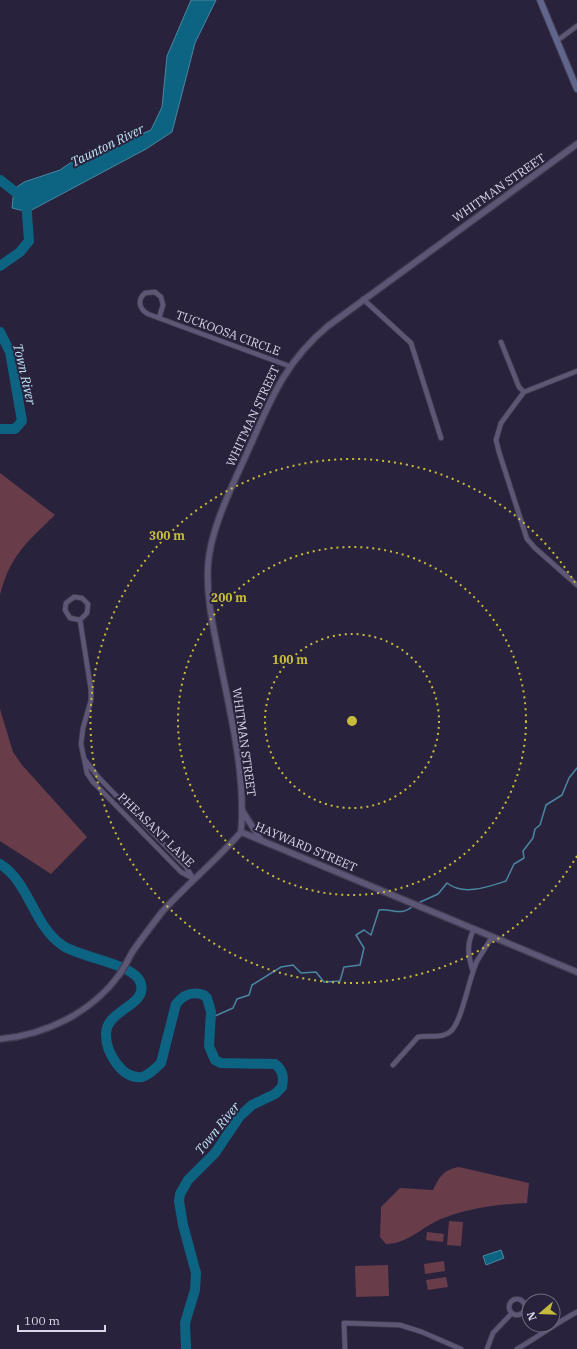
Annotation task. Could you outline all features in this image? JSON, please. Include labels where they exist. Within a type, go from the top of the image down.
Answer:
[{"type":"main road","points":[[540,0],[577,88]]},
{"type":"street","points":[[558,40],[577,26]]},
{"type":"street","name":"WHITMAN STREET","points":[[241,832],[242,812],[235,740],[209,602],[208,565],[211,546],[233,485],[258,429],[289,366],[313,338],[363,299],[577,144]]},
{"type":"street","name":"TUCKOOSA CIRCLE","points":[[159,318],[162,305],[161,297],[155,292],[145,293],[140,299],[142,309],[145,313],[289,366]]},
{"type":"street","points":[[363,299],[411,343],[441,438]]},
{"type":"street","points":[[501,342],[519,386],[524,392]]},
{"type":"street","points":[[577,371],[524,392],[501,423],[496,440],[498,452],[527,538],[535,548],[577,585]]},
{"type":"street","points":[[74,597],[82,598],[88,604],[86,615],[80,620],[70,618],[65,610],[66,603],[74,597]]},
{"type":"street","name":"PHEASANT LANE","points":[[80,620],[91,695],[81,741],[86,771],[91,780],[128,819],[181,872],[194,879]]},
{"type":"street","name":"PHEASANT LANE","points":[[85,760],[99,778],[186,867],[194,879]]},
{"type":"street","points":[[242,812],[261,840]]},
{"type":"street","points":[[128,819],[134,813]]},
{"type":"street","points":[[142,832],[147,826]]},
{"type":"street","name":"HAYWARD STREET","points":[[0,1039],[32,1033],[70,1017],[92,1003],[120,974],[156,921],[194,879],[241,832],[577,972]]},
{"type":"street","points":[[473,972],[467,953],[469,939],[474,929]]},
{"type":"street","points":[[393,1065],[418,1037],[441,1036],[451,1031],[460,1013],[477,961],[492,937]]},
{"type":"street","points":[[517,1349],[537,1338],[557,1322],[577,1312]]},
{"type":"street","points":[[487,1349],[493,1333],[512,1313]]},
{"type":"street","points":[[345,1349],[344,1323],[400,1325],[422,1332],[461,1349]]},
{"type":"shaded area","points":[[0,473],[55,515],[27,542],[20,551],[9,570],[0,595]]},
{"type":"shaded area","points":[[0,709],[13,752],[22,765],[87,837],[51,874],[0,841]]},
{"type":"shaded area","points":[[459,1167],[529,1183],[527,1203],[505,1204],[461,1212],[434,1222],[401,1241],[386,1244],[380,1237],[381,1207],[400,1188],[433,1190],[443,1174],[449,1170]]},
{"type":"shaded area","points":[[449,1221],[463,1222],[461,1246],[447,1245]]},
{"type":"shaded area","points":[[427,1232],[444,1234],[443,1242],[426,1240]]},
{"type":"shaded area","points":[[444,1261],[445,1271],[425,1274],[424,1264]]},
{"type":"shaded area","points":[[388,1265],[389,1296],[356,1297],[355,1266]]},
{"type":"shaded area","points":[[446,1277],[448,1287],[428,1290],[426,1280]]},
{"type":"water","points":[[191,0],[216,0],[195,43],[172,132],[146,149],[28,212],[12,208],[14,189],[24,182],[60,170],[89,150],[121,143],[151,130],[162,107],[167,56]]},
{"type":"water","points":[[501,1250],[504,1258],[486,1265],[483,1256]]},
{"type":"waterway","points":[[0,180],[23,198]]},
{"type":"waterway","name":"Town River","points":[[0,266],[20,252],[29,241],[26,201]]},
{"type":"waterway","name":"Town River","points":[[0,332],[10,352],[22,421],[15,429],[0,429]]},
{"type":"waterway","points":[[416,904],[438,894],[447,883],[453,887],[468,890],[484,888],[506,881],[514,864],[524,858],[523,851],[533,838],[535,829],[540,825],[546,805],[562,795],[569,778],[577,768]]},
{"type":"waterway","name":"Town River","points":[[0,864],[10,872],[18,882],[44,927],[52,937],[70,950],[118,966],[137,977],[141,984],[141,991],[138,998],[118,1014],[107,1027],[106,1035],[109,1049],[116,1064],[122,1070],[135,1077],[142,1077],[150,1073],[161,1063],[176,1004],[188,994],[196,993],[204,995],[207,998],[211,1012],[209,1046],[215,1060],[221,1063],[275,1064],[281,1071],[283,1077],[282,1087],[275,1094],[252,1105],[240,1116],[215,1153],[188,1180],[180,1194],[179,1201],[183,1225],[196,1273],[195,1290],[185,1323],[186,1349]]},
{"type":"waterway","points":[[210,1016],[215,1016],[233,1008],[237,999],[249,995],[252,985],[281,967],[293,965],[301,973],[316,972],[324,982],[340,981],[344,967],[360,965],[364,948],[356,935],[364,930],[371,935],[379,910],[400,912],[413,906]]},
{"type":"water label","name":"Taunton River","points":[[107,145]]}]
